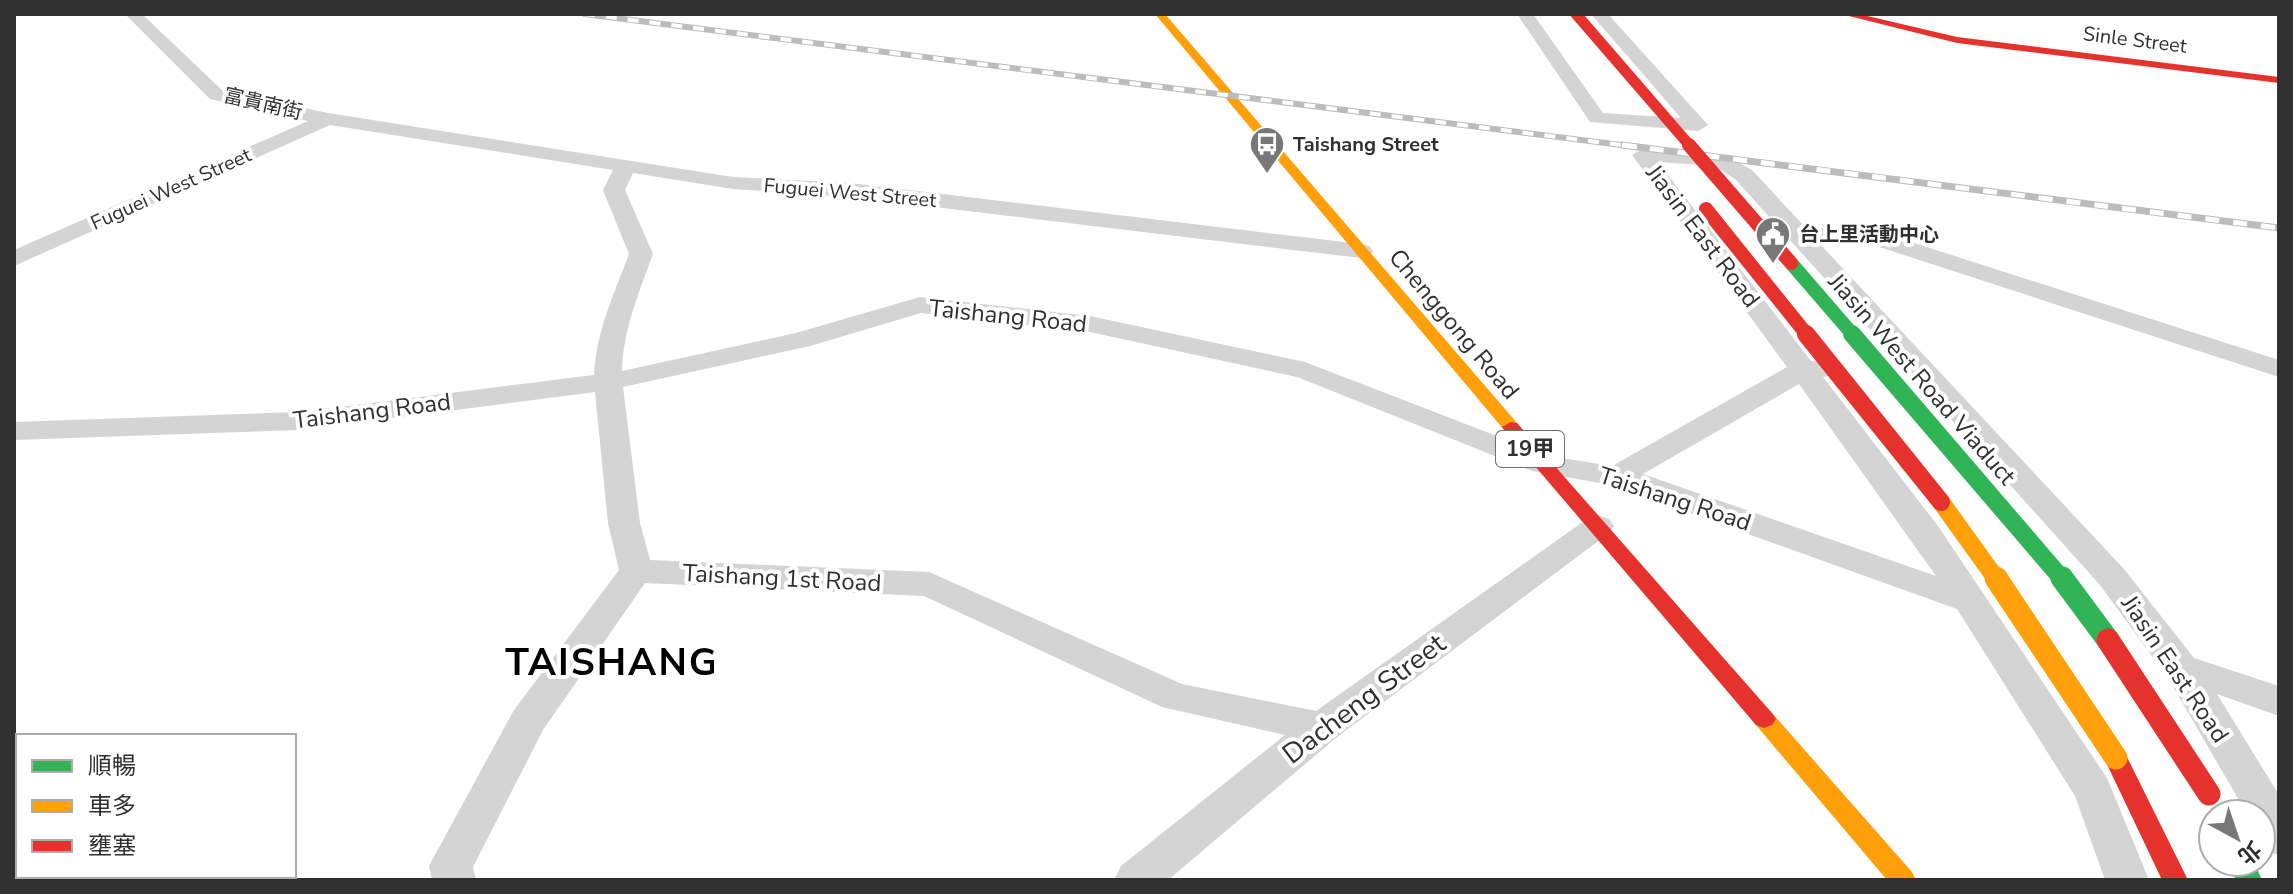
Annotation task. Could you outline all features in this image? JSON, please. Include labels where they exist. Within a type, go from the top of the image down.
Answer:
[{"type":"street","name":"富貴南街","points":[[133,14],[217,95],[328,119]]},
{"type":"street","name":"Chenggong Road","points":[[1160,14],[1903,880]]},
{"type":"street","points":[[1525,14],[1597,118],[1698,125],[1599,14]]},
{"type":"street","name":"Jiasin West Road Viaduct","points":[[1576,14],[2081,600],[2211,798]]},
{"type":"street","name":"Sinle Street","points":[[1846,14],[1957,40],[2279,80]]},
{"type":"street","points":[[1619,101],[1967,534],[2116,758],[2175,880]]},
{"type":"street","name":"Fuguei West Street","points":[[14,259],[328,119],[733,183],[850,190],[1361,251]]},
{"type":"street","name":"Jiasin East Road","points":[[2127,880],[2093,790],[1926,534],[1642,155],[1720,160],[1744,175],[2112,577],[2181,668],[2265,808],[2279,837]]},
{"type":"street","points":[[454,880],[451,866],[528,721],[636,571],[624,523],[608,382],[612,339],[641,254],[614,190],[626,165]]},
{"type":"street","points":[[1798,234],[1872,237],[2279,369]]},
{"type":"street","name":"Taishang Road","points":[[14,431],[300,421],[608,382],[801,340],[920,305],[1090,324],[1305,370],[1543,464],[1617,476],[1969,600]]},
{"type":"street","points":[[1617,476],[1804,369],[1921,368]]},
{"type":"street","name":"Dacheng Street","points":[[1136,880],[1322,727],[1598,526]]},
{"type":"street","name":"Taishang 1st Road","points":[[636,571],[929,584],[1175,697],[1322,727]]},
{"type":"street","points":[[2181,668],[2279,701]]},
{"type":"railway","points":[[584,14],[1637,147]]},
{"type":"railway","points":[[1622,145],[2279,228]]},
{"type":"traffic: slow","points":[[1160,14],[1511,427]]},
{"type":"traffic: slow","points":[[1941,502],[1967,534],[2116,758]]},
{"type":"traffic: slow","points":[[1764,719],[1903,880]]},
{"type":"traffic: jam","points":[[1576,14],[1791,263]]},
{"type":"traffic: jam","points":[[1846,14],[1957,40],[2279,80]]},
{"type":"traffic: jam","points":[[1706,209],[1941,502]]},
{"type":"traffic: jam","points":[[1511,427],[1764,719]]},
{"type":"traffic: jam","points":[[2108,640],[2209,794]]},
{"type":"traffic: jam","points":[[2116,758],[2175,880]]},
{"type":"traffic: fast","points":[[1791,263],[2081,600],[2108,640]]},
{"type":"place","name":"Taishang Street","points":[[1267,175]]},
{"type":"place","name":"台上里活動中心","points":[[1773,265]]},
{"type":"district","name":"TAISHANG","points":[[612,662]]}]
